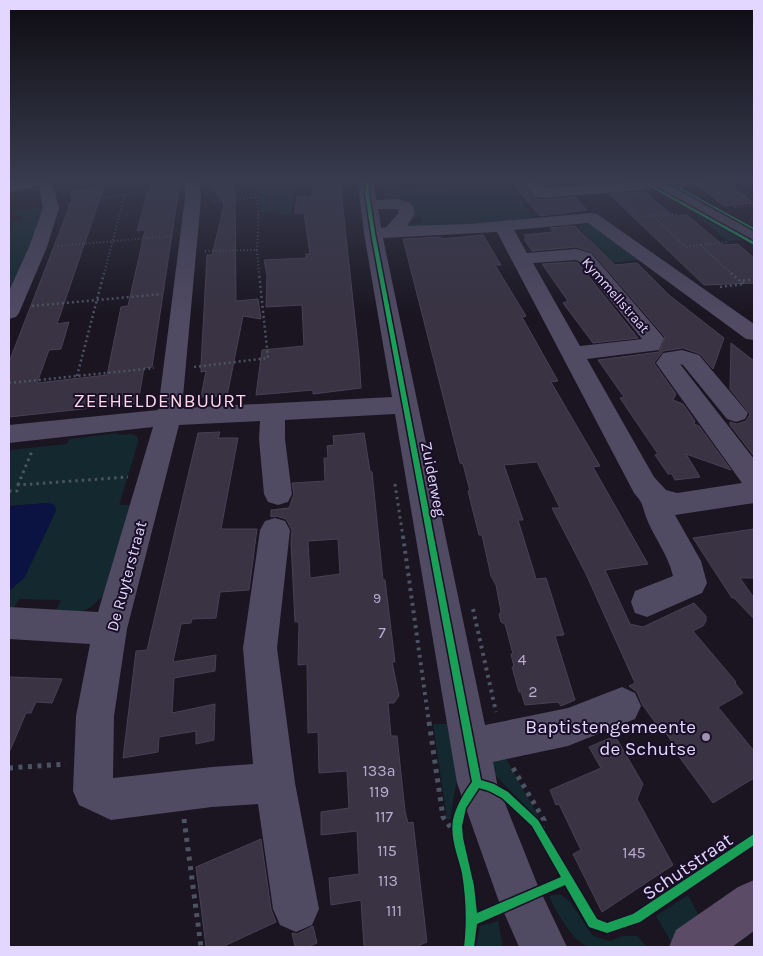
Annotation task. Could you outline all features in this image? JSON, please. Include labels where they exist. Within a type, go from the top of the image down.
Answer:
[{"type":"main road","points":[[694,947],[754,904]]},
{"type":"street","points":[[10,311],[38,247],[41,226]]},
{"type":"street","name":"De Ruyterstraat","points":[[94,777],[95,716],[110,629],[169,417],[190,226]]},
{"type":"street","name":"Zuiderweg","points":[[381,226],[384,233],[405,405],[483,757],[521,899],[542,947]]},
{"type":"street","points":[[384,233],[397,226]]},
{"type":"street","points":[[503,226],[644,485],[657,499],[662,517],[685,561],[691,583],[647,602]]},
{"type":"street","points":[[384,233],[507,226]]},
{"type":"street","points":[[602,226],[754,334]]},
{"type":"street","points":[[736,226],[754,236]]},
{"type":"street","name":"Kymmellstraat","points":[[521,259],[576,254],[585,257],[653,338],[650,345],[572,354]]},
{"type":"street","points":[[745,411],[691,360],[682,357],[671,358],[667,364],[754,479]]},
{"type":"street","points":[[9,434],[169,417],[405,405]]},
{"type":"street","points":[[706,416],[745,411]]},
{"type":"street","points":[[274,412],[272,439],[278,494]]},
{"type":"street","points":[[657,499],[677,504],[754,492]]},
{"type":"street","points":[[274,530],[260,648],[275,784],[296,909]]},
{"type":"street","points":[[9,623],[110,629]]},
{"type":"street","points":[[483,757],[622,706]]},
{"type":"street","points":[[94,777],[111,799],[180,791],[275,784]]},
{"type":"path","points":[[77,376],[118,226]]},
{"type":"path","points":[[9,384],[268,358],[257,250],[257,226]]},
{"type":"path","points":[[663,226],[686,247],[728,242]]},
{"type":"path","points":[[38,247],[114,241],[188,244],[257,250]]},
{"type":"path","points":[[700,245],[740,281],[754,279]]},
{"type":"path","points":[[10,311],[183,292]]},
{"type":"path","points":[[9,491],[16,491],[40,430]]},
{"type":"path","points":[[393,474],[444,817],[458,838]]},
{"type":"path","points":[[18,485],[154,475]]},
{"type":"path","points":[[460,847],[458,821],[464,800],[483,757],[472,606]]},
{"type":"path","points":[[483,757],[506,755],[544,820],[540,833]]},
{"type":"path","points":[[9,768],[94,777]]},
{"type":"path","points":[[180,791],[201,947]]},
{"type":"path","points":[[535,823],[545,841]]},
{"type":"green space","points":[[11,226],[40,226],[9,295],[9,239]]},
{"type":"green space","points":[[403,226],[463,226],[392,230]]},
{"type":"green space","points":[[578,226],[593,226],[639,260],[611,263]]},
{"type":"green space","points":[[709,226],[720,226],[745,240],[727,241]]},
{"type":"green space","points":[[118,433],[118,435],[132,434],[138,437],[138,443],[119,505],[138,505],[110,589],[91,607],[79,613],[53,617],[61,600],[19,599],[9,616],[9,591],[25,577],[48,503],[9,506],[9,450],[67,444],[69,439]]},
{"type":"green space","points":[[433,724],[454,724],[457,779],[450,819],[447,819]]},
{"type":"green space","points":[[503,753],[539,818],[489,769],[487,759]]},
{"type":"green space","points":[[560,894],[570,902],[593,936],[610,941],[623,936],[637,936],[647,947],[599,948],[583,944],[565,925],[549,896]]},
{"type":"green space","points":[[688,895],[701,920],[674,947],[656,916]]},
{"type":"green space","points":[[498,921],[503,947],[476,947],[480,926]]},
{"type":"shaded area","points":[[48,503],[55,505],[56,511],[25,577],[9,591],[9,506]]},
{"type":"building","points":[[62,226],[91,226],[57,324],[69,322],[61,349],[49,350],[37,383],[107,375],[121,307],[128,306],[145,230],[137,231],[139,226],[173,226],[152,367],[144,368],[138,403],[9,417],[9,362]]},
{"type":"building","points":[[219,226],[235,226],[236,301],[258,299],[261,319],[243,316],[227,396],[201,397],[206,371],[201,372],[207,255],[212,255]]},
{"type":"building","points":[[306,226],[345,226],[361,388],[313,394],[313,390],[256,395],[262,350],[304,346],[302,305],[266,307],[267,275],[264,260],[306,258],[306,254],[310,254]]},
{"type":"building","points":[[575,226],[615,265],[637,263],[669,295],[724,338],[713,369],[700,354],[683,348],[663,351],[654,363],[676,394],[673,400],[683,404],[695,421],[694,424],[699,426],[731,470],[686,454],[700,477],[675,480],[672,474],[668,474],[655,455],[658,454],[620,398],[624,397],[598,360],[659,352],[665,337],[592,252],[576,247],[532,251],[524,239],[527,239],[524,235],[553,232],[550,228]]},
{"type":"building","points":[[642,226],[700,226],[723,245],[738,244],[754,258],[754,283],[704,285]]},
{"type":"building","points":[[483,235],[501,265],[495,265],[526,316],[522,317],[558,381],[551,382],[600,466],[593,467],[648,564],[605,570],[630,624],[643,627],[694,603],[706,616],[706,621],[703,626],[693,631],[743,693],[718,707],[754,751],[754,778],[713,803],[675,751],[677,749],[659,723],[657,725],[642,704],[637,692],[629,686],[635,683],[586,574],[552,508],[560,508],[537,462],[504,465],[523,520],[518,520],[536,579],[546,578],[564,635],[555,636],[575,700],[561,706],[558,702],[525,705],[521,692],[519,692],[512,667],[514,667],[511,654],[513,654],[505,624],[501,622],[499,614],[501,612],[496,585],[491,576],[482,535],[479,535],[468,491],[470,491],[463,464],[460,463],[403,239],[440,237],[441,239]]},
{"type":"building","points":[[578,263],[638,338],[593,343],[563,303],[568,301],[542,264]]},
{"type":"building","points":[[731,343],[754,361],[754,456],[730,425],[730,422],[737,424],[746,421],[750,414],[730,389]]},
{"type":"building","points":[[220,432],[218,438],[238,438],[221,529],[257,529],[249,590],[220,592],[216,618],[192,619],[191,623],[181,624],[173,662],[216,655],[215,671],[174,678],[172,713],[215,704],[214,740],[196,744],[196,731],[159,737],[158,752],[123,758],[136,651],[147,650],[198,433]]},
{"type":"building","points":[[364,433],[370,471],[372,472],[383,580],[385,580],[395,662],[392,662],[399,696],[394,703],[388,703],[391,736],[397,736],[405,811],[408,823],[413,822],[427,942],[416,947],[364,947],[361,900],[331,905],[329,878],[359,874],[357,831],[321,835],[321,812],[349,808],[347,771],[319,773],[318,732],[308,733],[307,664],[298,665],[299,622],[295,622],[292,530],[286,519],[276,516],[271,517],[271,510],[289,508],[294,494],[292,483],[325,481],[324,458],[328,458],[327,446],[334,445],[333,436]],"holes":[[[338,539],[340,574],[310,578],[308,541]]]},
{"type":"building","points":[[754,529],[754,578],[740,578],[754,598],[754,619],[732,598],[693,538]]},
{"type":"building","points":[[9,677],[62,679],[52,703],[36,702],[31,713],[26,713],[9,753]]},
{"type":"building","points":[[615,736],[643,784],[637,799],[673,865],[602,912],[573,854],[581,850],[559,804],[556,805],[550,790],[601,768],[589,747]]},
{"type":"building","points":[[261,839],[271,909],[276,922],[222,947],[206,947],[196,867]]},
{"type":"building","points":[[313,926],[317,943],[308,947],[295,947],[292,933],[297,934]]},
{"type":"cycle path","points":[[372,226],[477,783]]},
{"type":"cycle path","points":[[721,226],[754,244]]},
{"type":"cycle path","points":[[748,226],[754,229]]},
{"type":"cycle path","name":"Schutstraat","points":[[477,783],[491,787],[505,795],[535,823],[593,923],[607,928],[636,918],[754,839]]},
{"type":"cycle path","points":[[469,947],[472,917],[470,896],[457,826],[463,805],[477,783]]},
{"type":"cycle path","points":[[473,920],[567,879]]},
{"type":"place","name":"Baptistengemeente de Schutse","points":[[706,737]]},
{"type":"district","name":"ZEEHELDENBUURT","points":[[160,400]]}]
